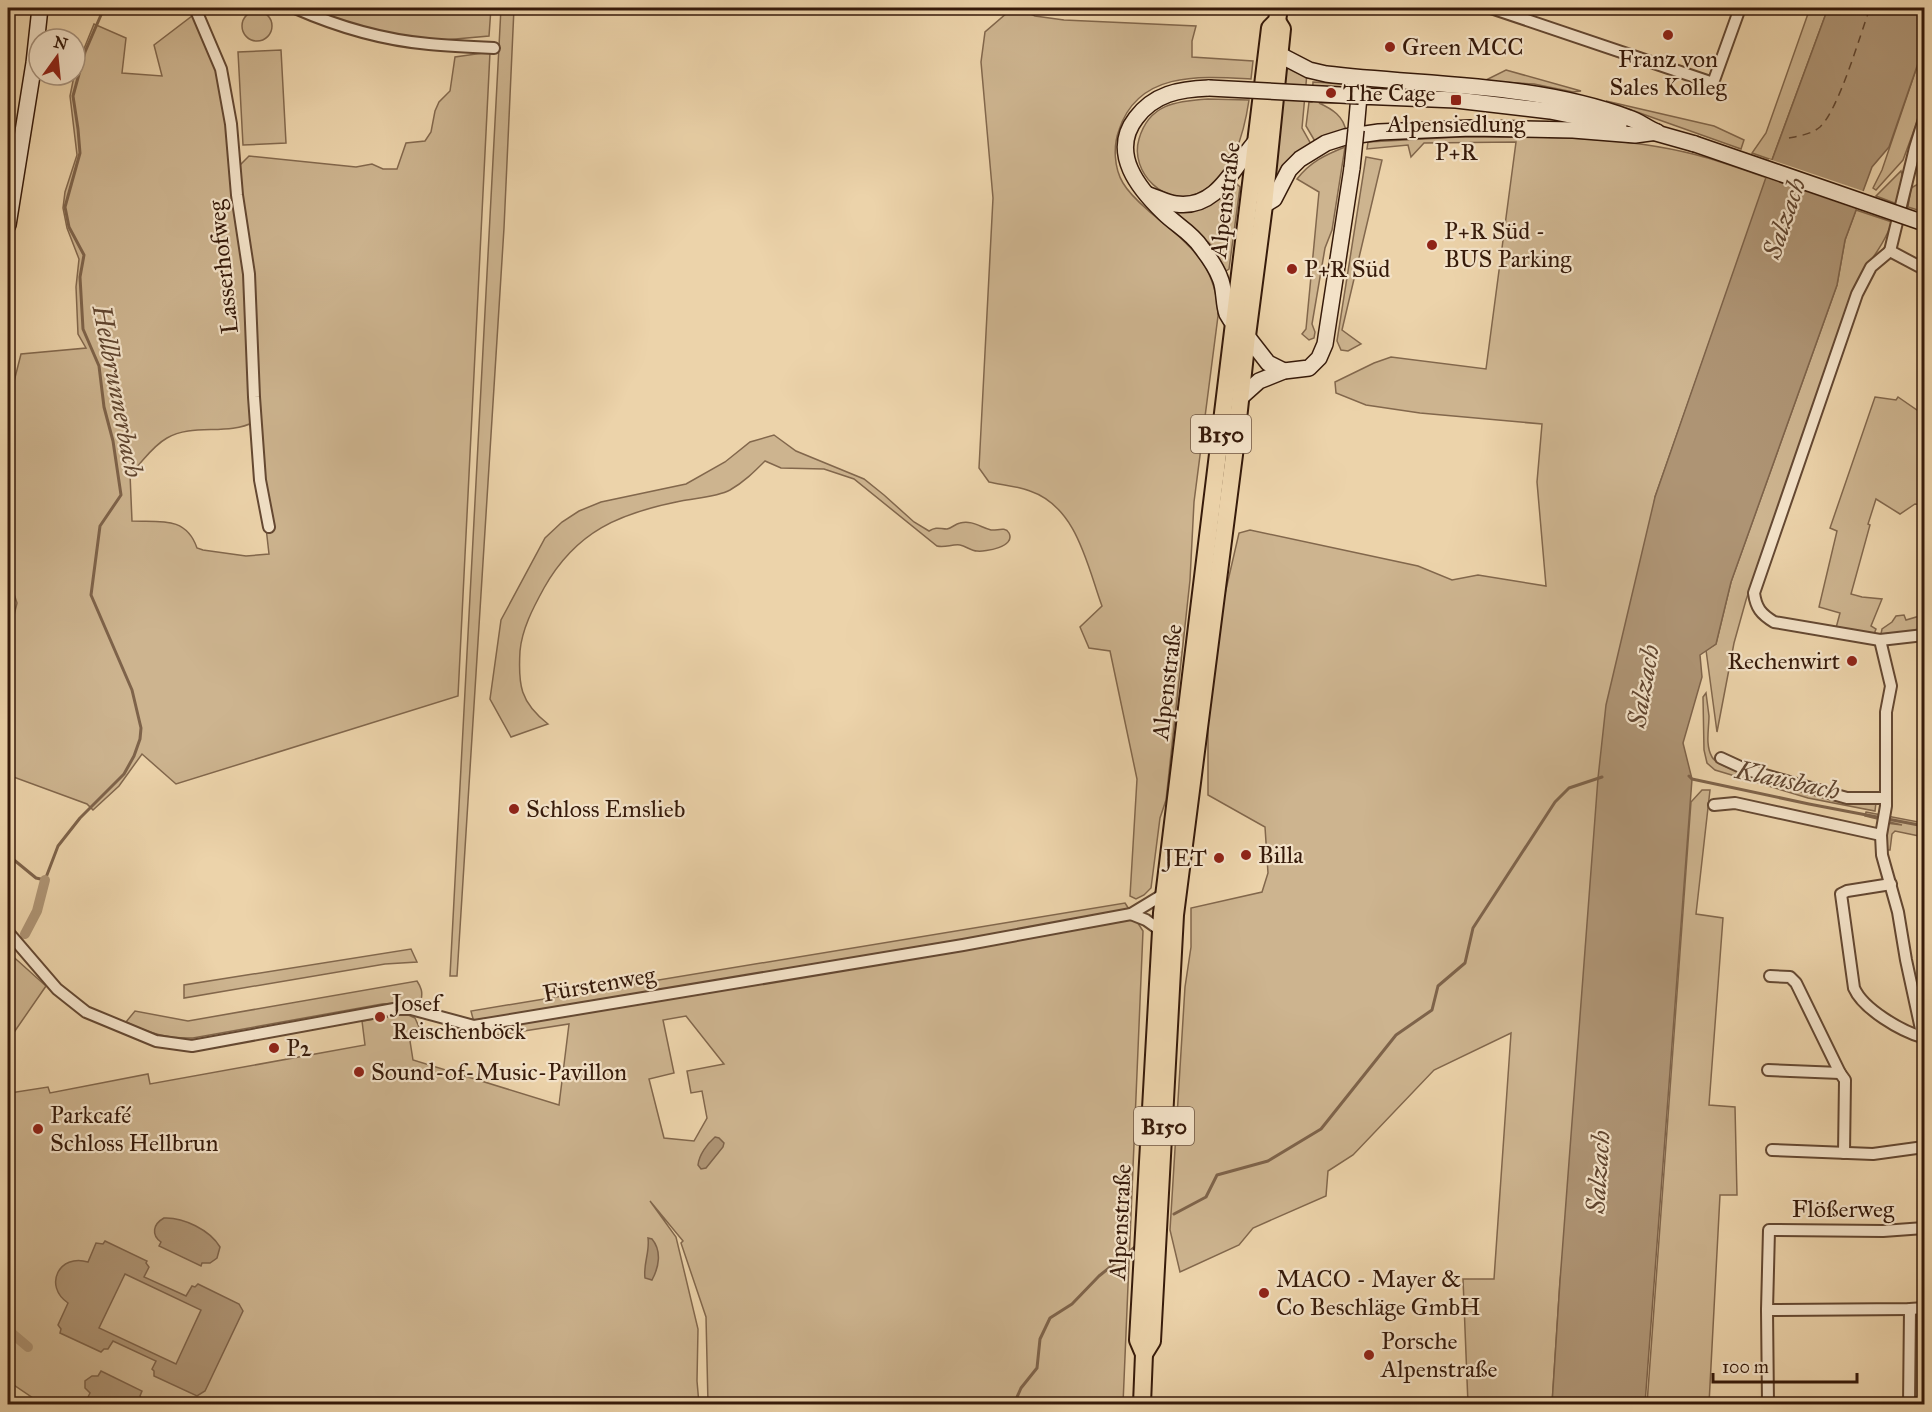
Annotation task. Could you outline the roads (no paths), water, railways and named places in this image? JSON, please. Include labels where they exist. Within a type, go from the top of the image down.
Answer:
[{"type":"main road","points":[[8,225],[34,63],[40,8]]},
{"type":"main road","name":"Alpenstraße","points":[[1144,1354],[1152,1341],[1176,905],[1240,398],[1240,330],[1264,205],[1282,29],[1278,14]]},
{"type":"main road","name":"Alpenstraße","points":[[1142,1404],[1144,1354],[1138,1340],[1160,930],[1240,330],[1257,140],[1270,28],[1278,14]]},
{"type":"main road","points":[[1280,55],[1309,70],[1326,74],[1531,93],[1578,102],[1635,120],[1657,132]]},
{"type":"main road","points":[[1284,371],[1268,363],[1227,313],[1220,277],[1199,243],[1164,213],[1134,179],[1126,161],[1126,142],[1133,122],[1144,107],[1160,96],[1185,89],[1209,88],[1456,100],[1550,111],[1657,132],[1924,223]]},
{"type":"main road","points":[[1240,398],[1259,381],[1284,371],[1309,368],[1319,358],[1325,344],[1352,168],[1359,96]]},
{"type":"main road","points":[[1264,205],[1274,199],[1285,177],[1300,159],[1326,143],[1345,136],[1379,132],[1471,128],[1573,130],[1635,135],[1657,132]]},
{"type":"main road","points":[[1146,194],[1175,204],[1190,205],[1205,200],[1217,191],[1230,176],[1245,152],[1257,140]]},
{"type":"street","name":"Lasserhofweg","points":[[195,8],[221,69],[231,124],[237,195],[249,274],[260,480],[269,527]]},
{"type":"street","points":[[295,8],[325,21],[360,31],[427,44],[494,48]]},
{"type":"street","points":[[1491,8],[1713,83],[1740,8]]},
{"type":"street","points":[[1924,119],[1890,251],[1871,267],[1857,294],[1754,592],[1756,606],[1763,615],[1774,622],[1880,640],[1924,635]]},
{"type":"street","points":[[1890,251],[1924,269]]},
{"type":"street","points":[[1880,640],[1890,687],[1886,712],[1882,855],[1898,912],[1923,1040]]},
{"type":"street","points":[[1721,758],[1747,770],[1847,798],[1885,802]]},
{"type":"street","points":[[1714,805],[1736,803],[1881,833]]},
{"type":"street","points":[[1891,884],[1841,894],[1854,988],[1862,1002],[1923,1040]]},
{"type":"street","name":"Fürstenweg","points":[[8,932],[57,989],[86,1012],[156,1041],[192,1046],[393,1009],[411,1009],[474,1026],[963,945],[1131,914],[1164,894]]},
{"type":"street","points":[[1131,914],[1149,921],[1160,930]]},
{"type":"street","points":[[1770,976],[1790,977],[1796,983],[1839,1074],[1845,1080],[1844,1153]]},
{"type":"street","points":[[1768,1070],[1839,1074]]},
{"type":"street","points":[[1772,1150],[1873,1154],[1924,1147]]},
{"type":"street","name":"Flößerweg","points":[[1767,1310],[1769,1230],[1883,1231],[1924,1228]]},
{"type":"street","points":[[1768,1404],[1767,1310],[1924,1308]]},
{"type":"street","points":[[1909,1404],[1910,1309]]},
{"type":"water","name":"Salzach","points":[[1828,8],[1924,8],[1924,46],[1889,147],[1872,167],[1845,240],[1837,285],[1731,582],[1716,644],[1700,655],[1702,677],[1683,743],[1692,779],[1645,1404],[1552,1404],[1598,778],[1606,705],[1655,497],[1772,160]]},
{"type":"water","points":[[715,1137],[724,1143],[723,1147],[706,1168],[701,1169],[698,1165],[700,1157]]},
{"type":"water","points":[[164,1218],[187,1222],[210,1235],[220,1247],[217,1258],[210,1263],[202,1263],[201,1266],[159,1246],[161,1242],[155,1230],[157,1223]]},
{"type":"water","points":[[648,1238],[652,1239],[658,1254],[658,1264],[652,1280],[645,1278]]},
{"type":"water","points":[[105,1241],[147,1261],[149,1267],[144,1277],[186,1296],[192,1286],[195,1287],[198,1284],[239,1304],[243,1311],[205,1391],[197,1396],[154,1376],[152,1369],[156,1361],[113,1341],[108,1349],[101,1352],[60,1333],[61,1329],[58,1325],[68,1303],[60,1296],[56,1288],[58,1273],[69,1262],[78,1260],[88,1262],[96,1243],[103,1244]],"holes":[[[125,1274],[201,1310],[176,1364],[99,1328]]]},
{"type":"water","points":[[101,1371],[142,1391],[140,1396],[145,1404],[99,1404],[87,1399],[90,1393],[85,1388],[85,1381],[92,1376],[98,1376]]},
{"type":"waterway","name":"Hellbrunnerbach","points":[[8,855],[36,878],[45,880],[58,846],[80,818],[124,774],[140,739],[141,728],[132,690],[91,595],[100,526],[121,495],[113,441],[104,407],[99,366],[83,329],[80,277],[84,255],[69,227],[65,207],[80,153],[73,96],[85,52],[104,8]]},
{"type":"waterway","name":"Klausbach","points":[[1689,776],[1692,779],[1809,804],[1924,826]]},
{"type":"waterway","points":[[1174,1214],[1206,1197],[1217,1175],[1268,1161],[1321,1129],[1396,1035],[1432,1010],[1438,986],[1465,963],[1473,928],[1555,802],[1569,788],[1602,777]]},
{"type":"waterway","points":[[25,934],[37,911],[45,880]]},
{"type":"waterway","points":[[8,965],[9,954]]},
{"type":"waterway","points":[[1014,1404],[1021,1388],[1037,1368],[1040,1339],[1050,1318],[1072,1304],[1099,1276],[1135,1247]]},
{"type":"waterway","points":[[8,1330],[28,1347]]},
{"type":"place","name":"Franz von Sales Kolleg","points":[[1668,35]]},
{"type":"place","name":"Green MCC","points":[[1390,47]]},
{"type":"place","name":"The Cage","points":[[1331,93]]},
{"type":"place","name":"Alpensiedlung P+R","points":[[1456,100]]},
{"type":"place","name":"P+R Süd - BUS Parking","points":[[1432,245]]},
{"type":"place","name":"P+R Süd","points":[[1292,269]]},
{"type":"place","name":"Rechenwirt","points":[[1852,661]]},
{"type":"place","name":"Schloss Emslieb","points":[[514,809]]},
{"type":"place","name":"Billa","points":[[1246,855]]},
{"type":"place","name":"JET","points":[[1219,858]]},
{"type":"place","name":"Josef Reischenböck","points":[[380,1017]]},
{"type":"place","name":"P2","points":[[274,1048]]},
{"type":"place","name":"Sound-of-Music-Pavillon","points":[[359,1072]]},
{"type":"place","name":"Parkcafé Schloss Hellbrun","points":[[38,1129]]},
{"type":"place","name":"MACO - Mayer & Co Beschläge GmbH","points":[[1264,1293]]},
{"type":"place","name":"Porsche Alpenstraße","points":[[1369,1355]]}]
